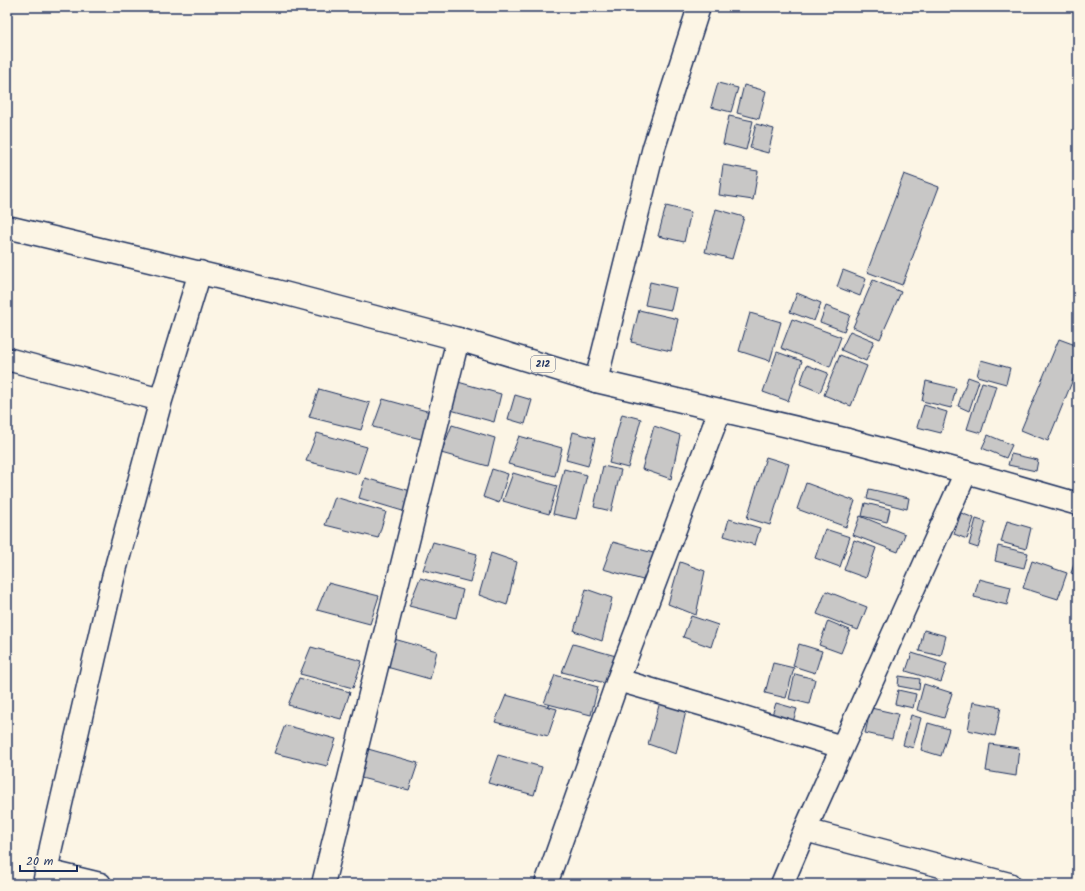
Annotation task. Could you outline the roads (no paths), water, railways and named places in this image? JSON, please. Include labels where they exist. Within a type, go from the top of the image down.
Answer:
[{"type":"street","points":[[596,381],[654,147],[699,7]]},
{"type":"street","name":"212","points":[[7,227],[276,291],[458,339],[596,381],[848,440],[1078,504]]},
{"type":"street","points":[[100,884],[45,877],[113,578],[161,400],[200,272]]},
{"type":"street","points":[[323,884],[458,339]]},
{"type":"street","points":[[7,359],[161,400]]},
{"type":"street","points":[[546,884],[618,680],[720,410]]},
{"type":"street","points":[[782,884],[966,472]]},
{"type":"street","points":[[618,680],[704,704],[842,747]]},
{"type":"street","points":[[805,830],[1009,884]]}]
